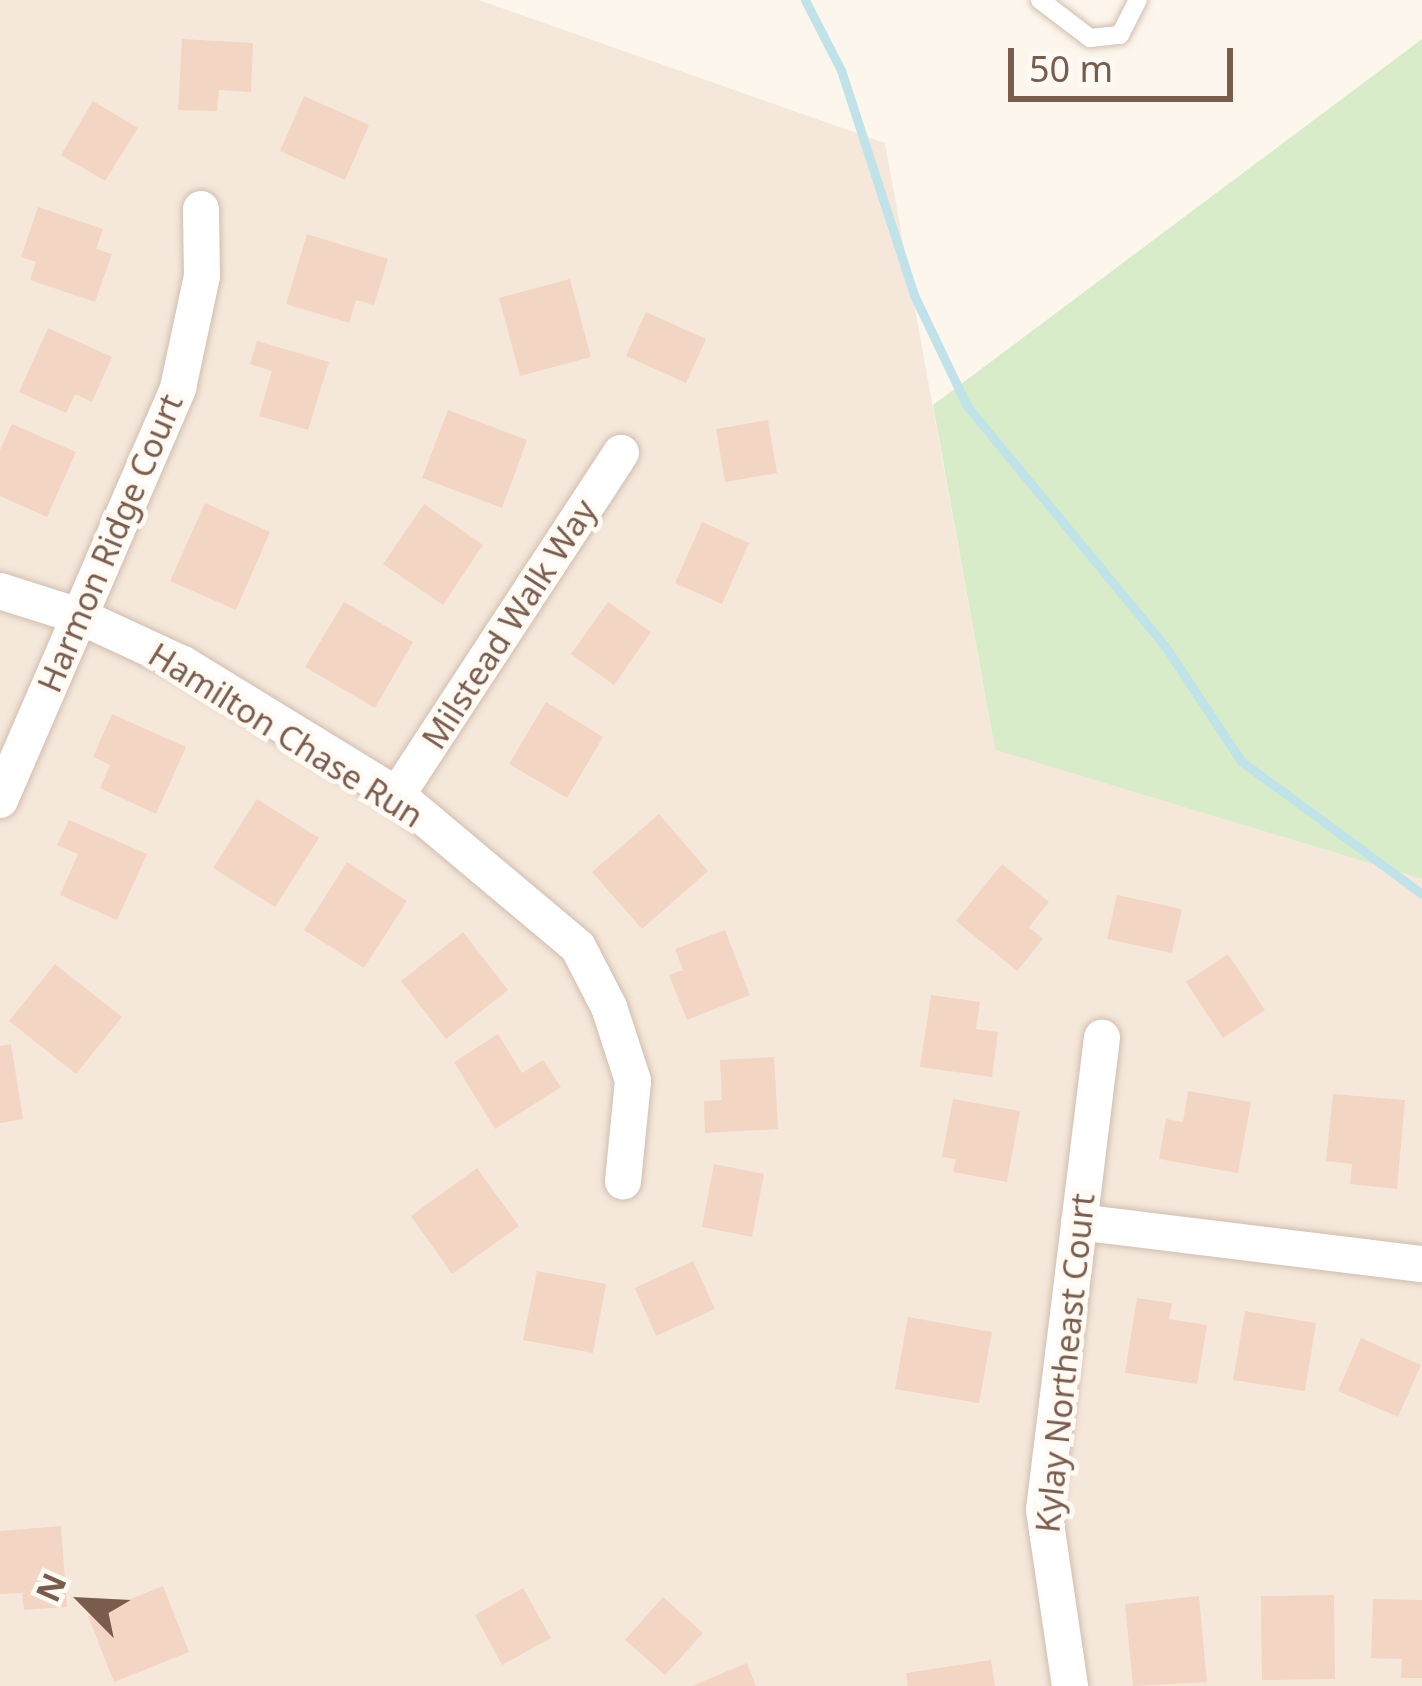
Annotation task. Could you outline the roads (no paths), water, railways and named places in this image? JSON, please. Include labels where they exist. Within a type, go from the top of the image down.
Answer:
[{"type":"street","name":"Harmon Ridge Court","points":[[0,800],[178,388],[202,275],[201,208]]},
{"type":"street","name":"Milstead Walk Way","points":[[397,795],[622,453]]},
{"type":"street","name":"Hamilton Chase Run","points":[[0,591],[79,616],[183,664],[397,795],[578,946],[610,1007],[633,1081],[623,1182]]},
{"type":"street","name":"Kylay Northeast Court","points":[[1070,1686],[1044,1510],[1102,1038]]},
{"type":"street","points":[[1079,1222],[1422,1264]]},
{"type":"lane","points":[[1040,0],[1090,38],[1120,35],[1138,0]]},
{"type":"waterway","points":[[805,0],[841,70],[914,295],[967,406],[1165,646],[1241,761],[1422,894]]}]
